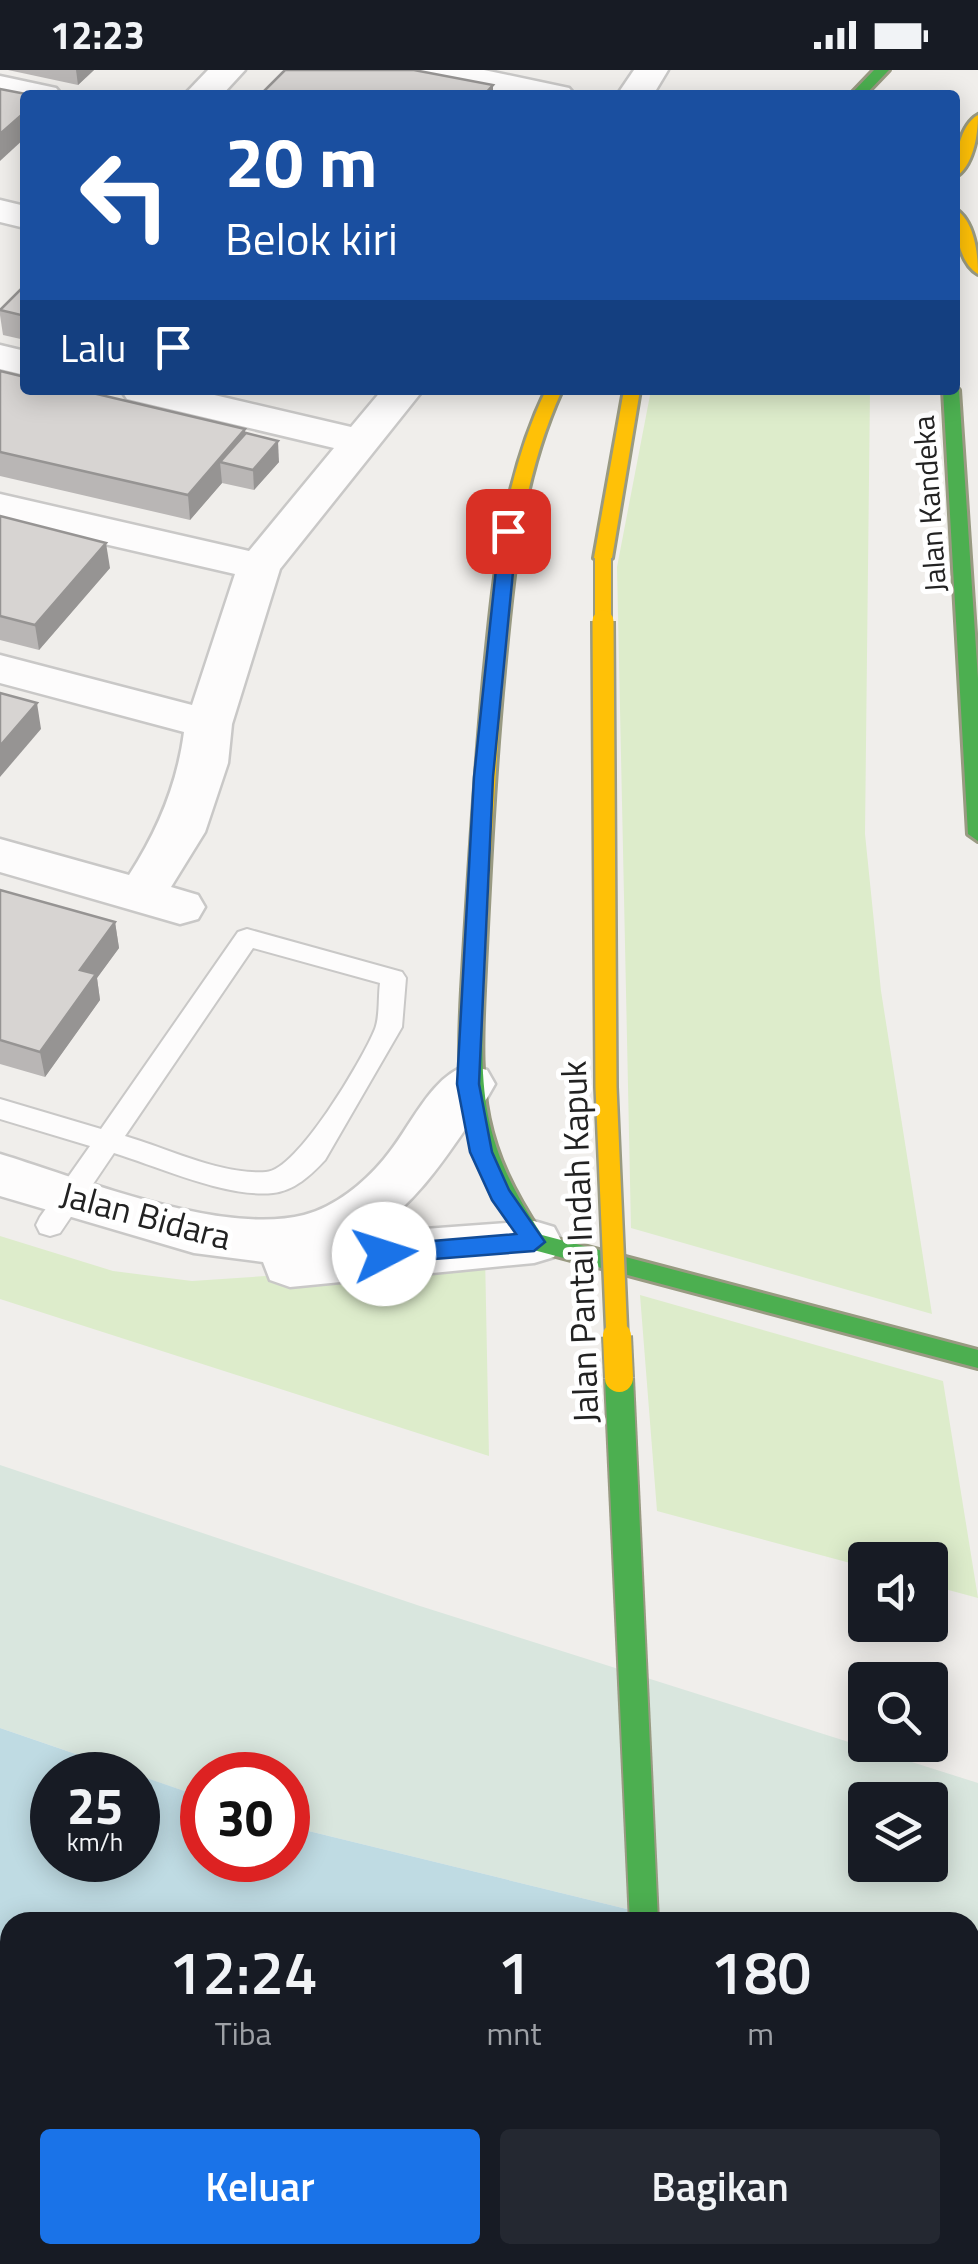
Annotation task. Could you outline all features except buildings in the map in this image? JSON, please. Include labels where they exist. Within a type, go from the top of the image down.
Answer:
[{"type":"main road","points":[[862,90],[882,70]]},
{"type":"main road","points":[[960,161],[978,120]]},
{"type":"main road","points":[[960,226],[978,270]]},
{"type":"main road","points":[[551,395],[534,428],[518,475],[508,531],[484,777],[468,1084],[481,1152],[500,1194],[534,1242],[978,1359]]},
{"type":"main road","name":"Jalan Pantai Indah Kapuk","points":[[631,395],[603,558],[606,1088],[644,1912]]},
{"type":"main road","name":"Jalan Kandeka","points":[[951,395],[978,834]]},
{"type":"street","points":[[207,90],[228,70]]},
{"type":"street","points":[[431,70],[532,90]]},
{"type":"street","points":[[162,395],[362,442]]},
{"type":"street","points":[[0,855],[162,900],[204,764],[209,724],[259,568],[399,395]]},
{"type":"street","points":[[0,507],[259,568]]},
{"type":"street","points":[[0,669],[209,724]]},
{"type":"street","name":"Jalan Bidara","points":[[0,1175],[40,1210],[133,1252],[216,1265],[288,1266],[322,1248],[347,1222],[377,1202],[468,1084]]},
{"type":"street","name":"Jalan Bidara","points":[[322,1248],[534,1242]]},
{"type":"lane","points":[[0,1109],[106,1142],[240,1180],[274,1183],[298,1172],[315,1152],[388,1027],[393,978],[246,938],[106,1142],[40,1210]]},
{"type":"green space","points":[[650,395],[870,395],[865,834],[881,991],[932,1314],[631,1228],[617,567]]},
{"type":"green space","points":[[0,1236],[113,1271],[192,1281],[369,1269],[485,1254],[489,1456],[0,1299]]},
{"type":"green space","points":[[640,1295],[943,1381],[978,1598],[948,1590],[948,1542],[848,1542],[848,1562],[657,1511]]},
{"type":"shaded area","points":[[0,1465],[420,1606],[848,1742],[848,1762],[912,1762],[978,1783],[978,1912],[639,1912],[310,1831],[310,1752],[180,1752],[180,1789],[160,1783],[160,1752],[70,1752],[0,1728]]},
{"type":"water","points":[[0,1728],[70,1752],[30,1752],[30,1882],[160,1882],[160,1783],[180,1789],[180,1882],[310,1882],[310,1831],[639,1912],[0,1912]]},
{"type":"traffic: fast","points":[[862,90],[882,70]]},
{"type":"traffic: fast","points":[[951,395],[978,834]]},
{"type":"traffic: fast","points":[[473,990],[470,1064],[476,1122],[495,1178],[534,1242],[978,1359]]},
{"type":"traffic: fast","points":[[619,1378],[644,1912]]},
{"type":"traffic: slow","points":[[960,161],[978,119]]},
{"type":"traffic: slow","points":[[960,226],[978,269]]},
{"type":"traffic: slow","points":[[473,990],[506,552],[527,454],[552,395]]},
{"type":"traffic: slow","points":[[603,558],[631,395]]},
{"type":"traffic: slow","points":[[603,558],[606,1087],[619,1378]]},
{"type":"route","points":[[384,1254],[534,1242],[500,1194],[481,1152],[468,1084],[484,777],[508,531]]}]
